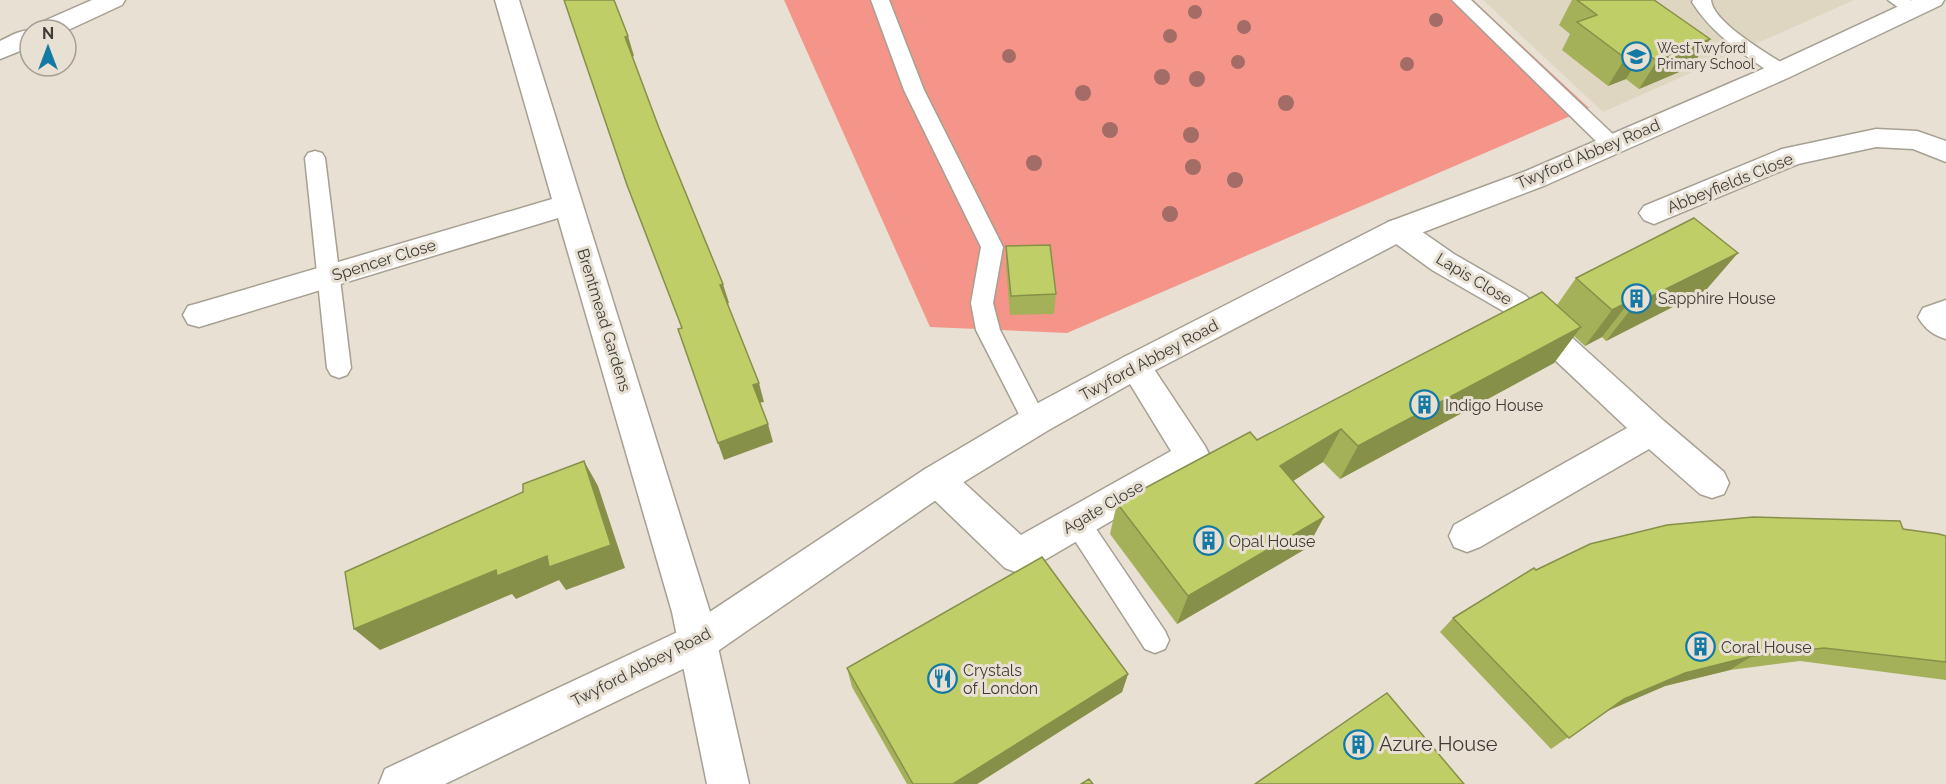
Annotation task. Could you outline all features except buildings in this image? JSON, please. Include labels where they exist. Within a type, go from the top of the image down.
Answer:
[{"type":"street","points":[[73,18],[113,0]]},
{"type":"street","name":"Brentmead Gardens","points":[[507,0],[698,642],[728,784]]},
{"type":"street","name":"Twyford Abbey Road","points":[[400,784],[698,642],[937,480],[1035,421],[1135,366],[1398,230],[1536,177],[1780,71],[1914,3]]},
{"type":"street","points":[[0,51],[18,43]]},
{"type":"street","name":"Abbeyfields Close","points":[[1654,213],[1792,156],[1876,138],[1917,140],[1946,152]]},
{"type":"street","name":"Spencer Close","points":[[199,315],[569,204]]},
{"type":"street","name":"Lapis Close","points":[[1398,230],[1443,262],[1514,303],[1712,483]]},
{"type":"street","points":[[1946,312],[1934,317],[1946,327]]},
{"type":"street","name":"Agate Close","points":[[937,480],[1018,556],[1193,456],[1135,366]]},
{"type":"street","points":[[1467,536],[1653,431]]},
{"type":"lane","points":[[880,0],[914,90],[992,247],[982,303],[988,330],[1035,421]]},
{"type":"lane","points":[[1461,0],[1611,144]]},
{"type":"lane","points":[[1702,0],[1709,18],[1780,71]]},
{"type":"lane","points":[[315,158],[339,368]]},
{"type":"lane","points":[[1077,522],[1155,640]]},
{"type":"shaded area","points":[[784,0],[1473,0],[1589,108],[1067,333],[930,327]]},
{"type":"shaded area","name":"West Twyford Primary School","points":[[1483,0],[1854,0],[1603,112]]},
{"type":"place","name":"West Twyford Primary School","points":[[1636,56]]},
{"type":"place","name":"Sapphire House","points":[[1637,298]]},
{"type":"place","name":"Indigo House","points":[[1424,405]]},
{"type":"place","name":"Opal House","points":[[1208,541]]},
{"type":"place","name":"Coral House","points":[[1700,647]]},
{"type":"place","name":"Crystals of London","points":[[942,679]]},
{"type":"place","name":"Azure House","points":[[1358,744]]}]
